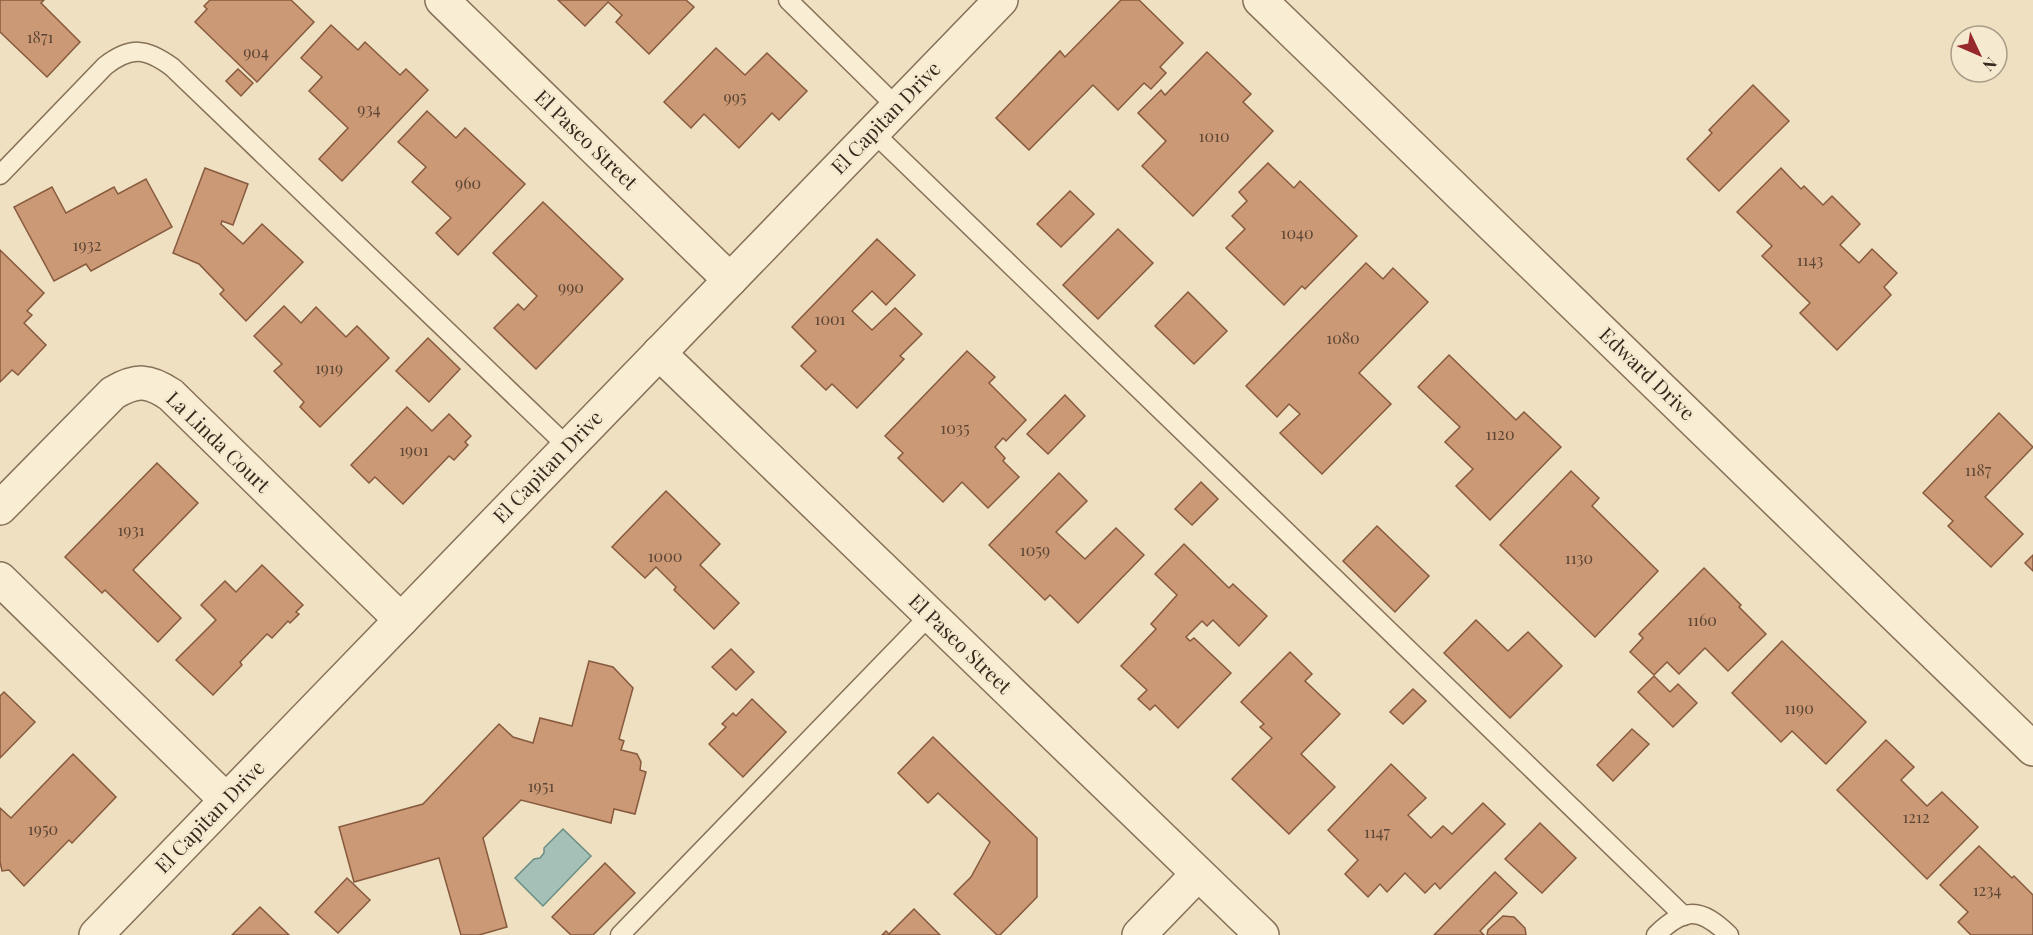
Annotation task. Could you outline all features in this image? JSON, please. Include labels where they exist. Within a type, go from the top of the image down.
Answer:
[{"type":"street","name":"El Paseo Street","points":[[442,0],[730,280]]},
{"type":"street","name":"El Capitan Drive","points":[[96,935],[1001,0]]},
{"type":"street","name":"Edward Drive","points":[[1260,0],[2033,748]]},
{"type":"street","name":"El Paseo Street","points":[[659,353],[1262,935]]},
{"type":"street","name":"La Linda Court","points":[[0,508],[113,393],[127,385],[142,382],[158,386],[171,395],[401,620]]},
{"type":"street","points":[[0,579],[226,800]]},
{"type":"street","points":[[1139,935],[1198,874]]},
{"type":"lane","points":[[788,0],[897,108]]},
{"type":"lane","points":[[0,175],[115,58],[135,51],[154,55],[172,67],[568,447]]},
{"type":"lane","points":[[873,132],[1684,916]]},
{"type":"lane","points":[[620,935],[930,615]]},
{"type":"lane","points":[[1656,935],[1671,923],[1695,913],[1706,915],[1729,935]]},
{"type":"water","points":[[563,829],[591,856],[543,906],[515,878],[534,859],[540,858],[544,853],[544,848]]},
{"type":"building","points":[[0,0],[44,0],[41,3],[80,42],[47,77],[0,32]]},
{"type":"building","points":[[210,0],[291,0],[314,22],[257,82],[195,22],[207,9],[204,6]]},
{"type":"building","points":[[558,0],[686,0],[694,7],[649,54],[616,22],[622,15],[608,2],[585,26]]},
{"type":"building","points":[[1121,0],[1139,0],[1183,43],[1160,67],[1166,73],[1151,89],[1144,83],[1118,110],[1093,85],[1029,150],[996,118],[1060,51],[1065,57]]},
{"type":"building","points":[[331,25],[358,50],[365,42],[400,75],[406,69],[428,90],[342,181],[319,159],[348,128],[309,91],[322,77],[301,58]]},
{"type":"building","points":[[716,48],[745,75],[767,53],[807,91],[779,120],[772,113],[739,148],[704,114],[691,128],[664,102]]},
{"type":"building","points":[[1207,52],[1251,94],[1243,102],[1273,131],[1193,216],[1142,166],[1166,141],[1138,113],[1161,90],[1165,95]]},
{"type":"building","points":[[238,69],[253,83],[241,96],[226,81]]},
{"type":"building","points":[[1753,85],[1789,121],[1719,191],[1687,159],[1712,133],[1709,130]]},
{"type":"building","points":[[427,111],[456,138],[465,128],[525,184],[458,255],[436,233],[451,218],[412,182],[426,167],[398,142]]},
{"type":"building","points":[[1268,163],[1294,188],[1300,181],[1357,236],[1305,289],[1302,286],[1284,305],[1226,248],[1245,229],[1232,216],[1247,201],[1239,192]]},
{"type":"building","points":[[205,168],[248,184],[233,225],[222,221],[221,224],[243,244],[262,224],[303,262],[246,321],[220,294],[224,290],[199,264],[173,253]]},
{"type":"building","points":[[1781,168],[1801,189],[1804,186],[1823,205],[1832,196],[1860,224],[1840,245],[1859,263],[1872,249],[1897,273],[1884,287],[1891,295],[1837,350],[1800,313],[1810,303],[1762,256],[1772,246],[1737,212]]},
{"type":"building","points":[[146,179],[172,227],[91,271],[86,264],[54,281],[14,207],[52,187],[66,213],[114,187],[118,194]]},
{"type":"building","points":[[1070,191],[1094,214],[1061,247],[1037,224]]},
{"type":"building","points":[[543,202],[623,279],[536,369],[494,328],[518,304],[524,310],[537,296],[493,253]]},
{"type":"building","points":[[1118,229],[1153,263],[1098,319],[1063,285]]},
{"type":"building","points":[[877,239],[915,275],[886,305],[872,291],[852,311],[872,330],[895,308],[922,334],[900,356],[904,359],[857,408],[832,384],[826,390],[801,366],[816,351],[792,327]]},
{"type":"building","points":[[0,250],[44,293],[27,311],[32,315],[24,323],[46,345],[18,375],[12,370],[0,382]]},
{"type":"building","points":[[1366,263],[1383,279],[1393,268],[1428,302],[1359,373],[1391,404],[1322,474],[1280,433],[1300,414],[1289,404],[1277,417],[1246,386]]},
{"type":"building","points":[[1188,292],[1227,331],[1194,364],[1155,326]]},
{"type":"building","points":[[284,306],[301,323],[316,307],[346,337],[357,326],[389,358],[320,427],[300,407],[304,402],[274,371],[282,364],[254,336]]},
{"type":"building","points":[[428,338],[460,369],[429,402],[396,371]]},
{"type":"building","points":[[967,351],[995,377],[989,383],[1026,420],[1006,441],[1003,438],[995,447],[1005,458],[1003,461],[1019,477],[988,508],[962,482],[943,502],[898,458],[903,453],[885,436]]},
{"type":"building","points":[[1449,355],[1516,420],[1524,412],[1561,447],[1490,520],[1456,486],[1473,469],[1445,442],[1460,427],[1418,387]]},
{"type":"building","points":[[1065,395],[1085,416],[1048,454],[1027,434]]},
{"type":"building","points":[[407,407],[432,431],[449,414],[471,436],[465,442],[468,445],[454,460],[449,456],[403,504],[375,477],[369,483],[351,465]]},
{"type":"building","points":[[1999,413],[2033,447],[1985,497],[2023,534],[1991,567],[1948,526],[1953,521],[1923,493]]},
{"type":"building","points":[[157,463],[198,503],[133,570],[181,618],[158,642],[105,590],[102,593],[65,557]]},
{"type":"building","points":[[1571,471],[1599,498],[1592,506],[1658,571],[1595,637],[1500,545]]},
{"type":"building","points":[[1059,473],[1087,501],[1056,532],[1085,559],[1116,528],[1144,555],[1078,623],[1050,595],[1045,600],[989,545]]},
{"type":"building","points":[[1201,482],[1218,499],[1192,525],[1175,509]]},
{"type":"building","points":[[666,491],[720,544],[700,565],[739,603],[714,629],[674,590],[676,587],[656,567],[645,578],[612,547]]},
{"type":"building","points":[[1377,526],[1429,576],[1395,612],[1343,561]]},
{"type":"building","points":[[1184,544],[1229,588],[1233,584],[1267,616],[1239,646],[1213,620],[1207,626],[1202,621],[1186,637],[1190,641],[1194,638],[1231,673],[1178,728],[1155,705],[1150,710],[1138,699],[1147,690],[1121,666],[1156,629],[1151,624],[1177,595],[1155,574]]},
{"type":"building","points":[[2033,555],[2033,571],[2025,563]]},
{"type":"building","points":[[262,565],[303,605],[296,612],[299,614],[290,623],[288,621],[272,638],[267,634],[240,662],[242,665],[213,695],[176,660],[216,620],[201,605],[225,581],[236,592]]},
{"type":"building","points":[[1704,568],[1766,634],[1728,671],[1705,648],[1679,674],[1667,662],[1654,675],[1630,652],[1643,638],[1639,634]]},
{"type":"building","points":[[1476,620],[1508,651],[1528,632],[1562,666],[1510,718],[1444,653]]},
{"type":"building","points":[[1782,641],[1866,722],[1826,764],[1792,731],[1781,742],[1732,693]]},
{"type":"building","points":[[731,649],[754,672],[736,690],[712,667]]},
{"type":"building","points":[[1290,652],[1312,674],[1305,681],[1340,714],[1301,754],[1335,787],[1289,834],[1232,779],[1272,738],[1260,727],[1264,724],[1241,702]]},
{"type":"building","points":[[589,661],[613,667],[633,688],[619,739],[624,741],[621,750],[637,754],[641,762],[640,770],[646,772],[635,814],[614,809],[611,823],[521,800],[483,838],[507,927],[479,935],[461,935],[439,858],[354,882],[339,827],[423,804],[499,724],[513,737],[533,743],[540,718],[572,726]]},
{"type":"building","points":[[1654,676],[1670,692],[1678,684],[1697,703],[1673,727],[1638,692]]},
{"type":"building","points":[[1413,689],[1426,701],[1403,724],[1390,712]]},
{"type":"building","points":[[4,692],[35,722],[0,758],[0,696]]},
{"type":"building","points":[[752,699],[786,732],[743,777],[709,744],[726,727],[722,724],[733,713],[736,716]]},
{"type":"building","points":[[1632,729],[1649,744],[1613,781],[1597,765]]},
{"type":"building","points":[[933,737],[1037,838],[1037,897],[1000,935],[997,935],[954,894],[971,877],[990,842],[938,793],[928,803],[898,773]]},
{"type":"building","points":[[1886,740],[1914,767],[1901,780],[1927,806],[1942,792],[1978,827],[1927,879],[1837,790]]},
{"type":"building","points":[[73,754],[116,797],[72,843],[69,840],[24,886],[9,870],[2,871],[0,808],[11,818]]},
{"type":"building","points":[[1391,764],[1426,798],[1408,815],[1431,838],[1443,826],[1452,834],[1483,803],[1505,824],[1440,889],[1435,883],[1425,893],[1405,873],[1387,892],[1380,884],[1368,897],[1345,874],[1358,860],[1328,830]]},
{"type":"building","points":[[1540,823],[1576,858],[1542,893],[1505,859]]},
{"type":"building","points":[[1979,846],[2033,895],[2033,935],[1971,935],[1958,922],[1968,912],[1940,885]]},
{"type":"building","points":[[605,863],[635,893],[593,935],[571,935],[552,917]]},
{"type":"building","points":[[1495,872],[1517,893],[1480,931],[1484,935],[1434,935]]},
{"type":"building","points":[[347,878],[370,900],[338,933],[315,912]]},
{"type":"building","points":[[260,907],[289,935],[232,935]]},
{"type":"building","points":[[914,909],[940,935],[882,935],[886,931],[889,934]]},
{"type":"building","points":[[1503,916],[1514,917],[1525,928],[1526,935],[1487,935],[1488,930]]}]
